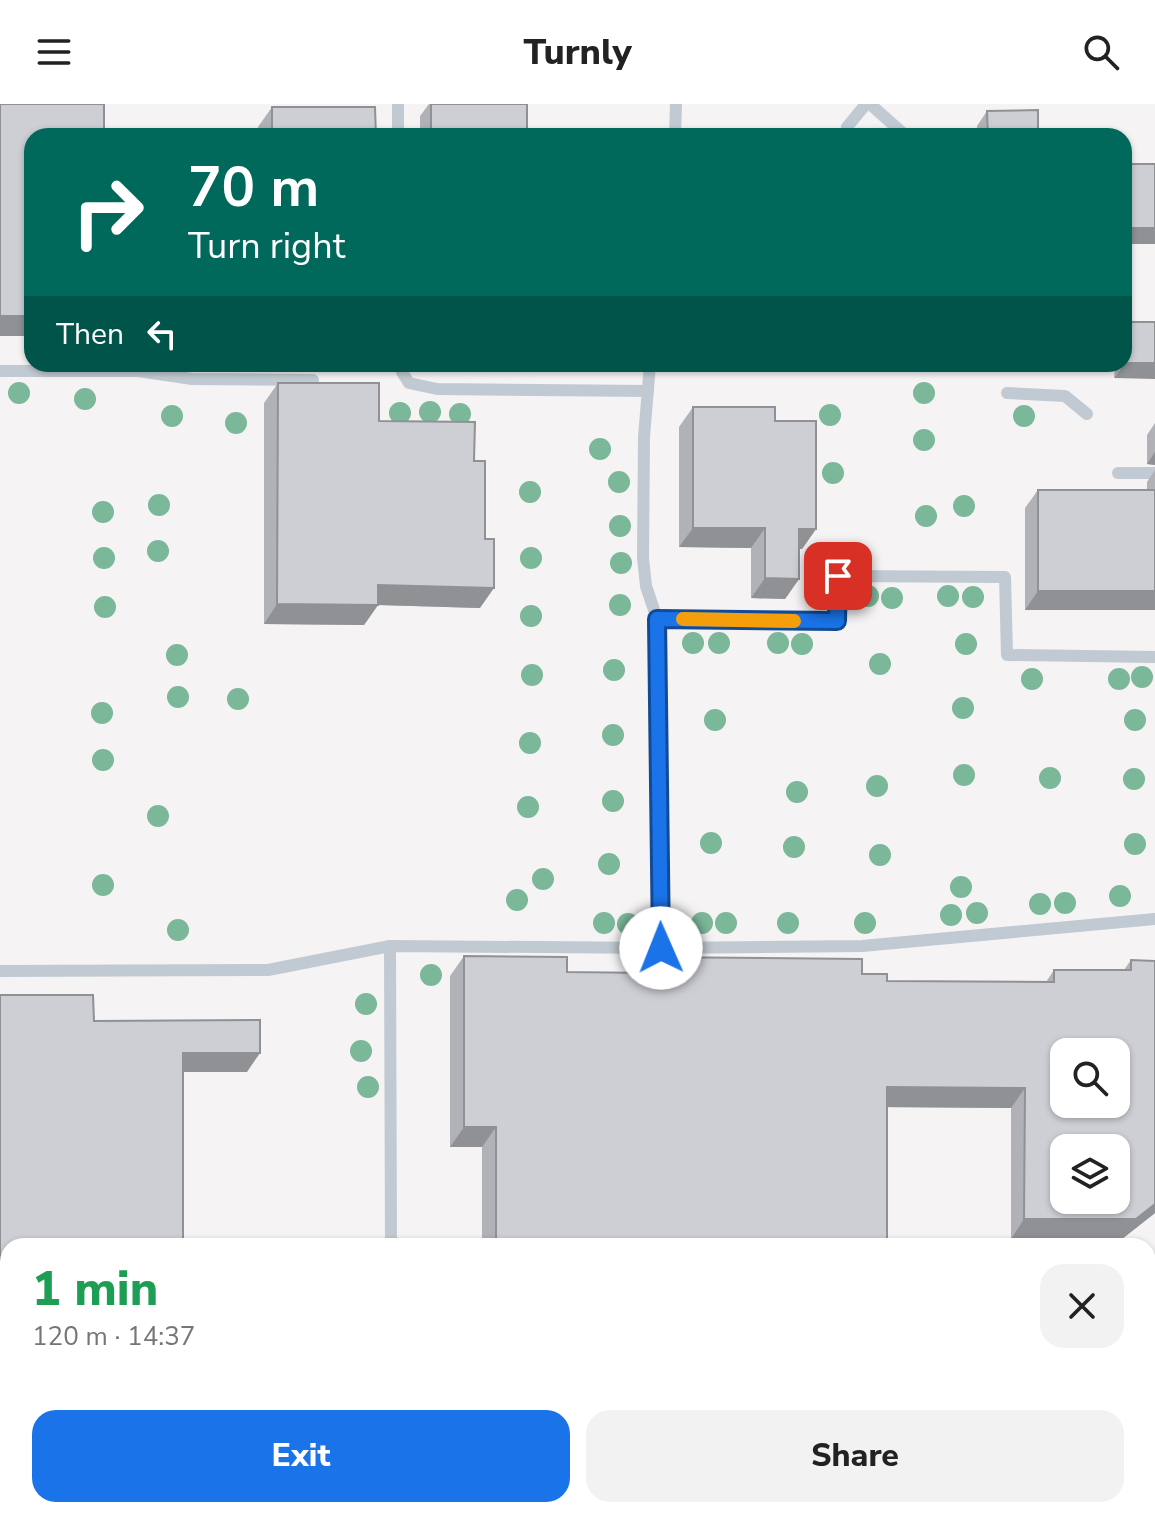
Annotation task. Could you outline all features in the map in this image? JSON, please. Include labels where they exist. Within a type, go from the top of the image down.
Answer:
[{"type":"lane","points":[[398,104],[398,128]]},
{"type":"lane","points":[[675,128],[676,104]]},
{"type":"lane","points":[[847,128],[868,104],[896,128]]},
{"type":"lane","points":[[0,371],[24,371]]},
{"type":"lane","points":[[145,372],[192,379],[313,380]]},
{"type":"lane","points":[[402,372],[409,383],[437,389],[648,391]]},
{"type":"lane","points":[[649,372],[644,437],[643,558],[646,586],[657,619],[661,948]]},
{"type":"lane","points":[[1007,393],[1065,396],[1087,414]]},
{"type":"lane","points":[[1118,473],[1155,473]]},
{"type":"lane","points":[[657,619],[837,621],[838,576],[1005,577],[1007,655],[1155,657]]},
{"type":"lane","points":[[0,971],[268,970],[390,946],[862,946],[1155,919]]},
{"type":"lane","points":[[390,946],[391,1238]]},
{"type":"building","points":[[0,104],[104,104],[104,128],[24,128],[24,316],[0,316]]},
{"type":"building","points":[[431,104],[527,104],[527,128],[431,128]]},
{"type":"building","points":[[272,107],[375,107],[376,128],[272,128]]},
{"type":"building","points":[[1038,110],[1038,128],[988,128],[987,111]]},
{"type":"building","points":[[1132,164],[1155,164],[1155,228],[1132,228]]},
{"type":"building","points":[[1132,322],[1155,322],[1155,363],[1132,363]]},
{"type":"building","points":[[278,383],[379,383],[379,421],[475,422],[474,461],[485,461],[485,539],[494,539],[494,588],[378,585],[378,605],[277,604]]},
{"type":"building","points":[[693,407],[775,407],[775,421],[816,421],[816,529],[799,529],[799,579],[765,578],[765,528],[693,528]]},
{"type":"building","points":[[1038,490],[1155,490],[1155,591],[1038,591]]},
{"type":"building","points":[[464,956],[567,957],[567,972],[651,973],[652,957],[862,959],[862,974],[887,974],[887,981],[1054,982],[1054,970],[1131,970],[1131,960],[1155,961],[1155,1204],[1136,1219],[1024,1219],[1025,1088],[887,1087],[887,1238],[496,1238],[496,1127],[464,1127]]},
{"type":"building","points":[[0,995],[93,995],[94,1021],[260,1020],[260,1053],[183,1053],[183,1238],[0,1238]]},
{"type":"slow traffic","points":[[683,619],[794,621]]},
{"type":"route","points":[[661,948],[657,619],[837,621],[838,576]]}]
